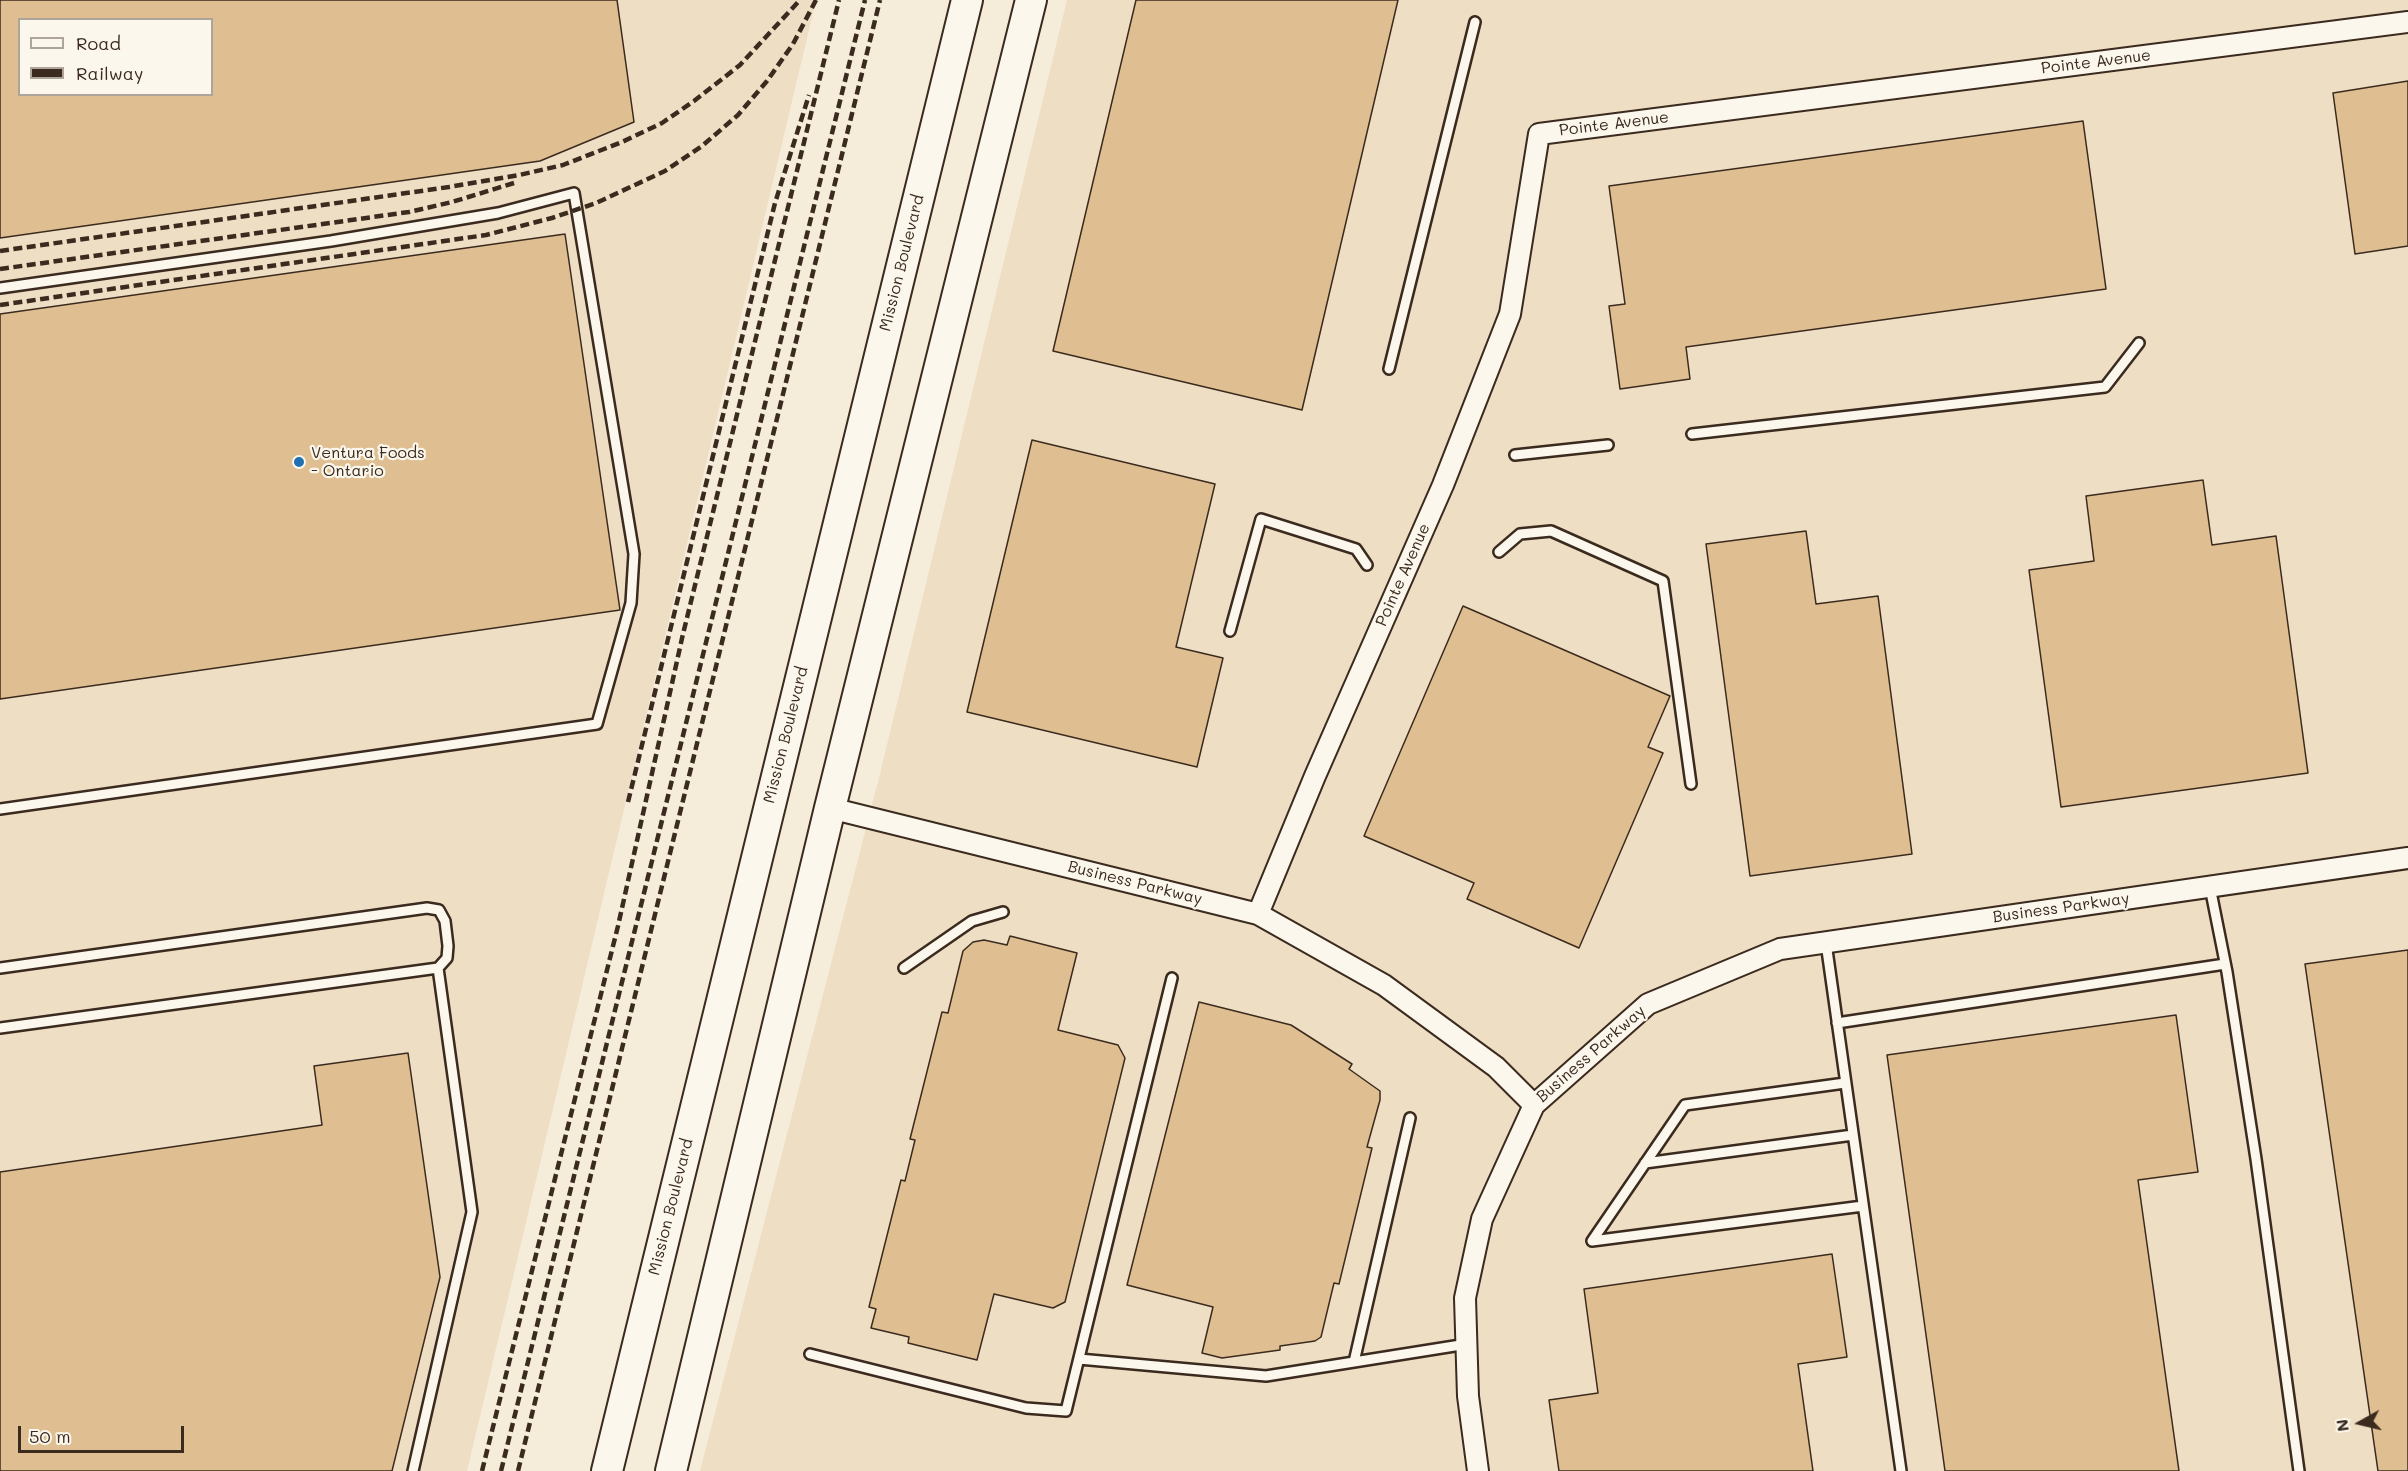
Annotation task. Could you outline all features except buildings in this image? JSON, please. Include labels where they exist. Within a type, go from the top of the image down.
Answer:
[{"type":"main road","name":"Mission Boulevard","points":[[607,1471],[967,0]]},
{"type":"main road","points":[[671,1471],[830,808],[1031,0]]},
{"type":"street","name":"Pointe Avenue","points":[[1258,914],[1315,776],[1443,485],[1510,314],[1539,134],[2408,22]]},
{"type":"street","name":"Business Parkway","points":[[830,808],[1258,914],[1384,985],[1496,1067],[1534,1105],[1648,1004],[1780,949],[2408,858]]},
{"type":"street","points":[[1478,1471],[1468,1396],[1465,1298],[1482,1219],[1534,1105]]},
{"type":"lane","points":[[1389,369],[1475,22]]},
{"type":"lane","points":[[0,288],[331,241],[498,213],[574,194],[634,554],[631,603],[597,724],[0,809]]},
{"type":"lane","points":[[1692,434],[2105,387],[2139,343]]},
{"type":"lane","points":[[1515,455],[1608,445]]},
{"type":"lane","points":[[1230,631],[1261,519],[1356,549],[1368,565]]},
{"type":"lane","points":[[1499,552],[1520,534],[1551,531],[1663,581],[1691,784]]},
{"type":"lane","points":[[2210,887],[2225,964],[2256,1159],[2299,1471]]},
{"type":"lane","points":[[0,969],[428,908],[439,910],[445,921],[448,946],[447,958],[438,968],[0,1028]]},
{"type":"lane","points":[[904,968],[972,921],[1003,912]]},
{"type":"lane","points":[[1826,943],[1901,1471]]},
{"type":"lane","points":[[1837,1023],[2225,964]]},
{"type":"lane","points":[[413,1471],[472,1212],[438,968]]},
{"type":"lane","points":[[810,1354],[1026,1408],[1066,1411],[1172,978]]},
{"type":"lane","points":[[1845,1083],[1685,1105],[1592,1241],[1863,1206]]},
{"type":"lane","points":[[1354,1362],[1410,1118]]},
{"type":"lane","points":[[1645,1163],[1853,1135]]},
{"type":"lane","points":[[1079,1359],[1266,1376],[1467,1344]]},
{"type":"shaded area","points":[[0,0],[816,0],[467,1471],[0,1471]]},
{"type":"shaded area","points":[[1067,0],[2408,0],[2408,1471],[700,1471],[879,778]]},
{"type":"railway","points":[[0,251],[449,187],[563,165],[622,142],[662,123],[694,101],[740,65],[800,0]]},
{"type":"railway","points":[[0,305],[486,235],[552,218],[596,203],[665,171],[702,146],[738,115],[767,81],[793,44],[816,0]]},
{"type":"railway","points":[[482,1471],[618,926],[683,634],[839,0]]},
{"type":"railway","points":[[501,1471],[865,0]]},
{"type":"railway","points":[[518,1471],[880,0]]},
{"type":"railway","points":[[628,802],[775,203],[809,95]]},
{"type":"railway","points":[[0,269],[409,212],[452,202],[514,183]]},
{"type":"place","name":"Ventura Foods - Ontario","points":[[299,462]]}]
